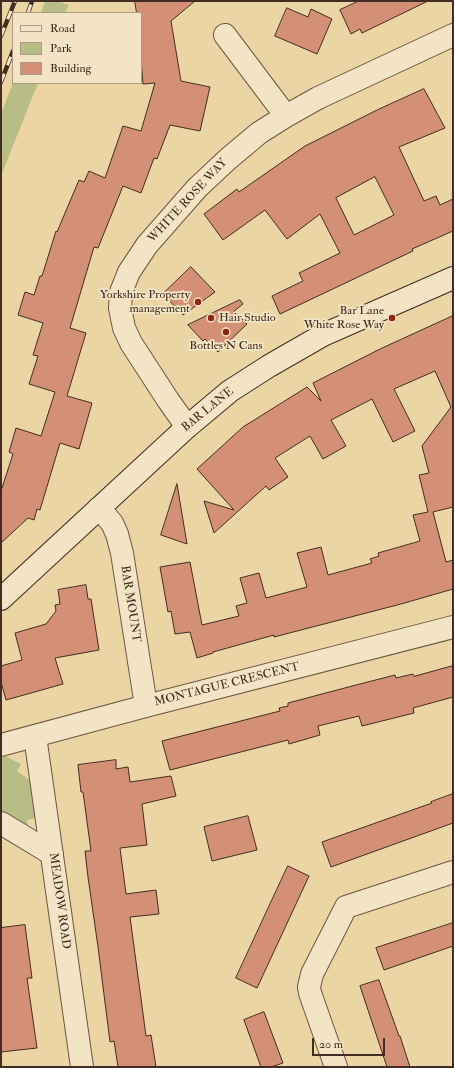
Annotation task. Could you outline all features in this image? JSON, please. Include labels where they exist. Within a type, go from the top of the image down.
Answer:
[{"type":"street","points":[[225,35],[286,116]]},
{"type":"street","name":"WHITE ROSE WAY","points":[[187,427],[131,343],[124,328],[120,308],[121,292],[129,272],[147,244],[197,188],[259,133],[318,98],[453,35]]},
{"type":"street","name":"BAR LANE","points":[[1,599],[187,427],[230,391],[269,366],[323,335],[453,278]]},
{"type":"street","name":"BAR MOUNT","points":[[99,508],[112,523],[117,534],[122,553],[146,706]]},
{"type":"street","name":"MONTAGUE CRESCENT","points":[[1,744],[453,628]]},
{"type":"street","name":"MEADOW ROAD","points":[[35,736],[82,1067]]},
{"type":"street","points":[[1,823],[52,854]]},
{"type":"street","points":[[336,1067],[309,987],[312,974],[346,908],[453,872]]},
{"type":"green space","points":[[45,1],[57,1],[69,5],[66,12],[41,12]]},
{"type":"green space","points":[[13,84],[38,84],[1,176],[1,114]]},
{"type":"green space","points":[[1,756],[5,756],[21,764],[17,771],[28,779],[34,786],[36,818],[27,820],[28,826],[25,826],[1,811]]},
{"type":"building","points":[[135,1],[195,1],[171,21],[181,81],[210,87],[200,131],[170,125],[157,159],[154,158],[141,193],[123,186],[98,248],[94,247],[70,328],[86,333],[67,396],[92,403],[79,449],[60,443],[40,510],[37,509],[34,520],[28,518],[1,543],[1,491],[13,454],[9,452],[16,428],[41,436],[55,392],[29,384],[38,356],[33,355],[43,323],[18,315],[25,292],[34,295],[40,276],[42,276],[56,231],[57,232],[79,180],[84,182],[89,171],[105,178],[123,126],[141,131],[155,83],[143,84],[142,12],[137,12]]},
{"type":"building","points":[[359,1],[428,1],[362,33],[360,29],[351,34],[340,10]]},
{"type":"building","points":[[287,8],[308,17],[311,9],[332,19],[317,54],[275,36]]},
{"type":"building","points":[[424,89],[445,128],[399,147],[424,201],[436,196],[440,205],[453,199],[453,231],[412,249],[413,251],[280,314],[272,296],[303,281],[299,273],[340,253],[320,214],[287,239],[265,210],[223,240],[204,214],[237,189],[239,192],[305,146],[377,110]],"holes":[[[375,177],[394,215],[354,235],[336,198]]]},
{"type":"building","points":[[191,267],[215,292],[183,315],[163,294]]},
{"type":"building","points":[[240,300],[243,304],[234,311],[247,324],[218,352],[205,339],[203,341],[188,325]]},
{"type":"building","points":[[453,316],[453,507],[433,512],[446,562],[453,560],[453,589],[274,637],[274,635],[197,658],[190,632],[175,634],[171,611],[168,612],[160,567],[190,562],[202,625],[239,616],[236,606],[247,603],[240,578],[259,573],[266,598],[307,587],[297,553],[321,547],[328,575],[372,563],[370,559],[379,556],[378,553],[420,541],[413,515],[428,512],[419,475],[429,473],[422,446],[451,407],[435,371],[394,389],[415,431],[393,442],[372,399],[331,420],[346,446],[323,459],[310,436],[275,458],[288,477],[269,490],[266,486],[214,533],[204,501],[234,510],[197,469],[243,427],[307,387],[321,401],[313,383],[380,349]]},
{"type":"building","points":[[177,484],[187,544],[161,535]]},
{"type":"building","points":[[86,585],[88,599],[91,599],[99,650],[55,658],[63,684],[6,700],[1,682],[1,666],[22,660],[15,633],[46,624],[56,611],[55,605],[60,604],[58,590]]},
{"type":"building","points":[[453,666],[453,697],[413,708],[414,713],[362,726],[359,716],[318,726],[320,735],[289,744],[288,740],[170,770],[162,741],[280,711],[279,708],[288,706],[288,703],[356,685],[395,675],[396,678],[413,674],[414,676]]},
{"type":"building","points":[[116,760],[116,769],[128,767],[130,782],[171,776],[176,796],[142,804],[147,845],[120,848],[126,894],[156,890],[159,914],[130,917],[146,1036],[151,1035],[156,1067],[118,1067],[114,1041],[110,1042],[88,877],[85,851],[91,851],[78,765]]},
{"type":"building","points":[[453,794],[453,823],[331,867],[322,842],[432,803],[431,802]]},
{"type":"building","points":[[248,816],[257,850],[212,861],[204,827]]},
{"type":"building","points":[[288,866],[309,876],[257,988],[236,978]]},
{"type":"building","points":[[453,923],[453,946],[384,970],[376,948]]},
{"type":"building","points":[[25,925],[32,978],[27,978],[37,1048],[1,1052],[1,928]]},
{"type":"building","points":[[379,980],[410,1067],[387,1067],[360,986]]},
{"type":"building","points":[[264,1012],[283,1063],[271,1067],[261,1067],[244,1020]]},
{"type":"railway","points":[[1,36],[15,1]]},
{"type":"railway","points":[[28,12],[32,1]]},
{"type":"railway","points":[[1,82],[12,54]]},
{"type":"place","name":"Yorkshire Property management","points":[[198,302]]},
{"type":"place","name":"Hair Studio","points":[[211,318]]},
{"type":"place","name":"Bar Lane White Rose Way","points":[[392,318]]},
{"type":"place","name":"Bottles N Cans","points":[[226,332]]}]
